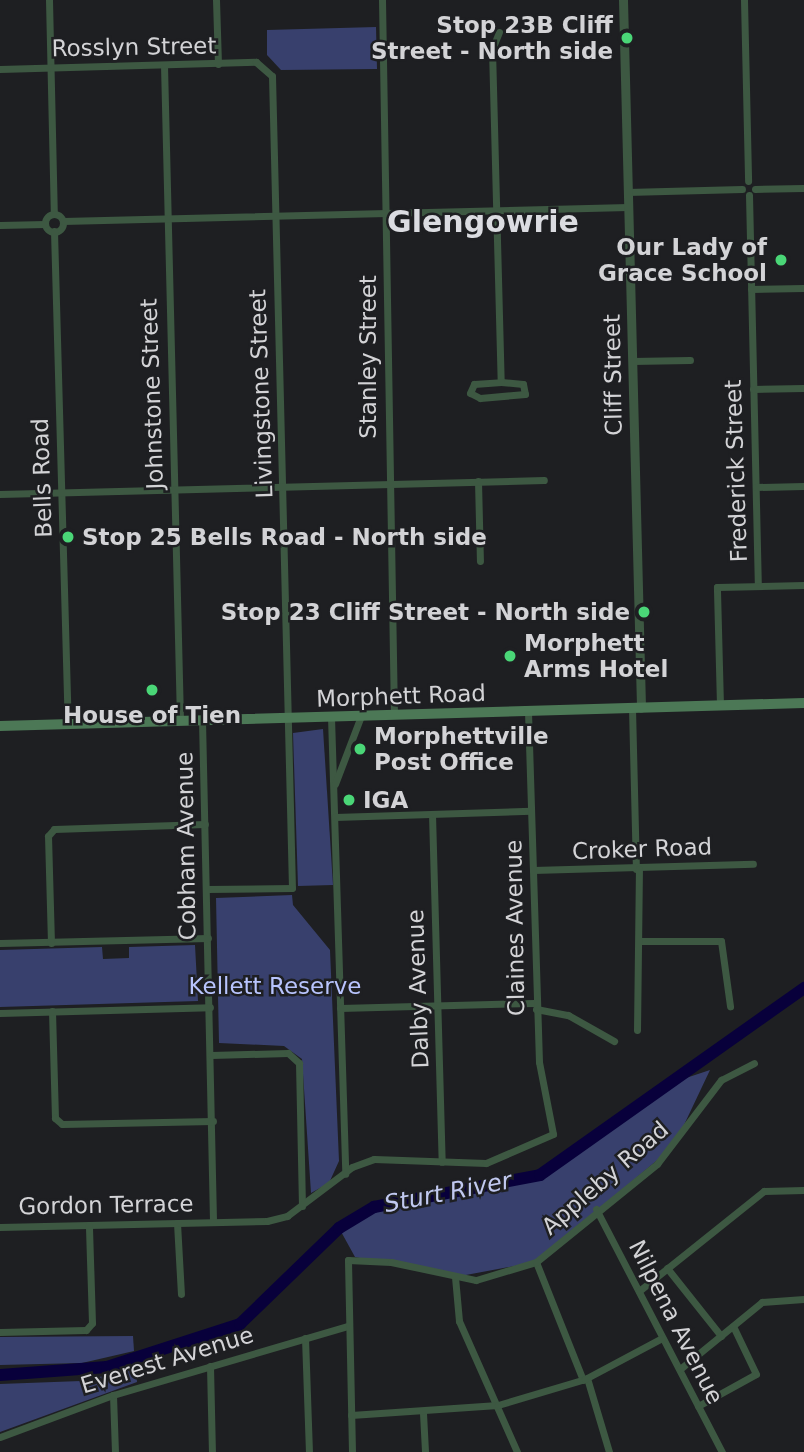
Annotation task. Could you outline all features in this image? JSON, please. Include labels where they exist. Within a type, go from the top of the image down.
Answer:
[{"type":"main road","name":"Morphett Road","points":[[0,726],[804,704]]},
{"type":"street","points":[[45,224],[54,214],[49,0]]},
{"type":"street","points":[[216,0],[218,65]]},
{"type":"street","name":"Stanley Street","points":[[382,0],[387,213],[388,484],[394,715]]},
{"type":"street","name":"Cliff Street","points":[[623,0],[637,708]]},
{"type":"street","points":[[744,0],[749,191]]},
{"type":"street","points":[[499,32],[492,49],[501,383]]},
{"type":"street","name":"Rosslyn Street","points":[[0,69],[256,62],[267,70]]},
{"type":"street","name":"Johnstone Street","points":[[163,65],[180,721]]},
{"type":"street","name":"Livingstone Street","points":[[207,889],[292,888],[284,486],[267,70]]},
{"type":"street","points":[[627,192],[804,188]]},
{"type":"street","name":"Frederick Street","points":[[720,705],[717,587],[758,586],[749,191]]},
{"type":"street","points":[[54,214],[63,222],[628,207]]},
{"type":"street","points":[[0,225],[45,224],[54,232],[63,222]]},
{"type":"street","name":"Bells Road","points":[[54,232],[68,724]]},
{"type":"street","points":[[751,289],[804,288]]},
{"type":"street","points":[[632,361],[690,360]]},
{"type":"street","points":[[501,383],[523,384],[525,394],[480,398],[470,393],[474,384],[501,383]]},
{"type":"street","points":[[753,389],[804,388]]},
{"type":"street","points":[[0,494],[544,480]]},
{"type":"street","points":[[478,481],[480,561]]},
{"type":"street","points":[[756,487],[804,486]]},
{"type":"street","points":[[758,586],[804,585]]},
{"type":"street","points":[[637,708],[640,941],[637,1030]]},
{"type":"street","name":"Claines Avenue","points":[[528,712],[538,1062],[555,1127],[548,1138]]},
{"type":"street","points":[[334,788],[361,716]]},
{"type":"street","points":[[331,717],[345,1174]]},
{"type":"street","name":"Cobham Avenue","points":[[202,720],[213,1121],[213,1222]]},
{"type":"street","points":[[335,817],[531,811]]},
{"type":"street","name":"Dalby Avenue","points":[[432,814],[442,1162]]},
{"type":"street","points":[[51,943],[48,836],[54,829],[205,824]]},
{"type":"street","name":"Croker Road","points":[[533,870],[752,864]]},
{"type":"street","points":[[0,943],[208,938]]},
{"type":"street","points":[[640,941],[721,941],[730,1006]]},
{"type":"street","points":[[340,1008],[536,1006],[568,1015],[614,1041]]},
{"type":"street","points":[[0,1013],[210,1007]]},
{"type":"street","points":[[52,1011],[55,1118],[62,1124],[213,1121]]},
{"type":"street","points":[[211,1055],[295,1057],[303,1206]]},
{"type":"street","name":"Appleby Road","points":[[348,1326],[346,1267],[355,1257],[476,1280],[536,1262],[596,1209],[657,1164],[721,1080],[754,1063]]},
{"type":"street","name":"Gordon Terrace","points":[[0,1227],[267,1221],[303,1206],[345,1174],[374,1159],[486,1163],[548,1138]]},
{"type":"street","points":[[639,1291],[764,1191],[804,1190]]},
{"type":"street","name":"Nilpena Avenue","points":[[596,1209],[722,1452]]},
{"type":"street","points":[[177,1223],[181,1294]]},
{"type":"street","points":[[0,1332],[86,1330],[92,1323],[89,1225]]},
{"type":"street","name":"Appleby Road","points":[[536,1262],[605,1425],[609,1452]]},
{"type":"street","points":[[667,1268],[721,1336]]},
{"type":"street","points":[[454,1277],[459,1321],[517,1452]]},
{"type":"street","points":[[680,1369],[762,1302],[804,1299]]},
{"type":"street","points":[[348,1326],[352,1452]]},
{"type":"street","name":"Everest Avenue","points":[[0,1437],[113,1395],[348,1326]]},
{"type":"street","points":[[698,1406],[756,1374],[733,1326]]},
{"type":"street","points":[[305,1338],[309,1452]]},
{"type":"street","points":[[351,1415],[424,1413],[498,1405],[585,1379],[662,1338]]},
{"type":"street","points":[[210,1366],[212,1452]]},
{"type":"street","points":[[113,1395],[115,1452]]},
{"type":"street","points":[[424,1413],[425,1452]]},
{"type":"green space","points":[[376,27],[377,69],[281,70],[267,55],[267,30]]},
{"type":"green space","points":[[323,729],[333,885],[298,886],[293,733]]},
{"type":"green space","name":"Kellett Reserve","points":[[292,895],[293,905],[330,950],[339,1161],[329,1183],[311,1193],[302,1059],[284,1046],[219,1043],[216,898]]},
{"type":"green space","points":[[195,945],[198,1001],[0,1007],[0,950],[102,947],[103,959],[129,958],[129,947]]},
{"type":"green space","points":[[710,1070],[674,1146],[536,1262],[455,1277],[355,1257],[339,1228],[374,1207],[540,1175],[677,1081]]},
{"type":"green space","points":[[133,1336],[134,1351],[82,1363],[0,1365],[0,1337]]},
{"type":"green space","points":[[136,1369],[137,1382],[0,1432],[0,1384],[81,1381]]},
{"type":"waterway","name":"Sturt River","points":[[0,1375],[107,1367],[240,1324],[339,1228],[374,1207],[540,1175],[804,988]]},
{"type":"place","name":"Stop 23B Cliff Street - North side","points":[[627,38]]},
{"type":"place","name":"Our Lady of Grace School","points":[[781,260]]},
{"type":"place","name":"Stop 25 Bells Road - North side","points":[[68,537]]},
{"type":"place","name":"Stop 23 Cliff Street - North side","points":[[644,612]]},
{"type":"place","name":"Morphett Arms Hotel","points":[[510,656]]},
{"type":"place","name":"House of Tien","points":[[152,690]]},
{"type":"place","name":"Morphettville Post Office","points":[[360,749]]},
{"type":"place","name":"IGA","points":[[349,800]]},
{"type":"district","name":"Glengowrie","points":[[483,222]]}]
